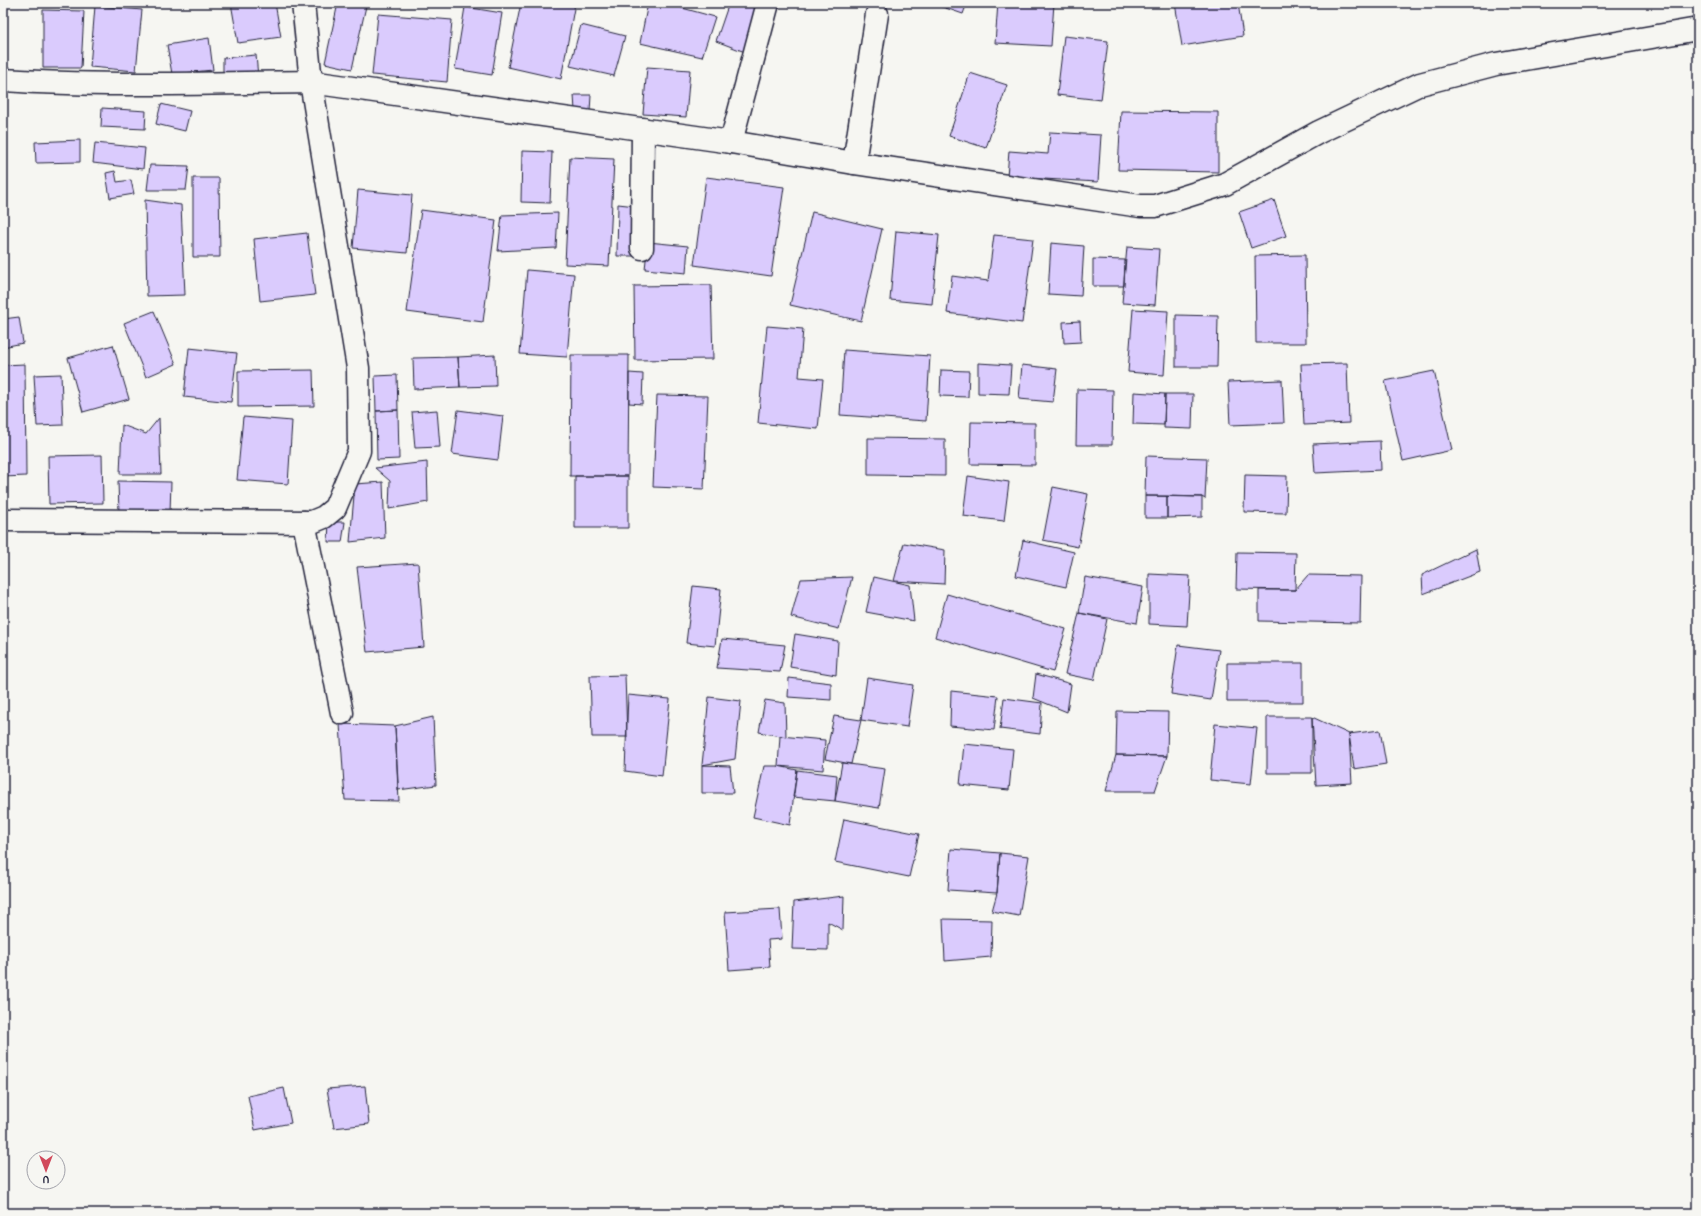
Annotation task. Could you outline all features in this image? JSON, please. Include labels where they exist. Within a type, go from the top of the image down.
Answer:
[{"type":"street","points":[[3,520],[312,522],[324,517],[335,508],[359,451],[358,368],[311,82],[303,3]]},
{"type":"street","points":[[731,142],[768,3]]},
{"type":"street","points":[[854,163],[877,14]]},
{"type":"street","points":[[3,80],[48,83],[195,84],[311,82],[731,142],[854,163],[1132,205],[1155,206],[1225,184],[1319,132],[1420,84],[1496,64],[1698,29]]},
{"type":"street","points":[[642,129],[642,248]]},
{"type":"street","points":[[304,522],[342,713]]},
{"type":"building","points":[[231,3],[275,3],[281,37],[238,43]]},
{"type":"building","points":[[338,3],[351,3],[366,6],[352,69],[325,63]]},
{"type":"building","points":[[521,3],[575,3],[561,79],[508,67]]},
{"type":"building","points":[[648,3],[664,3],[715,17],[702,57],[640,43]]},
{"type":"building","points":[[729,3],[760,3],[745,52],[716,41]]},
{"type":"building","points":[[931,3],[967,3],[963,14]]},
{"type":"building","points":[[998,3],[1054,3],[1051,46],[995,43]]},
{"type":"building","points":[[1175,3],[1238,3],[1243,36],[1182,46]]},
{"type":"building","points":[[95,6],[142,10],[136,71],[90,67]]},
{"type":"building","points":[[465,7],[502,13],[492,75],[455,69]]},
{"type":"building","points":[[43,10],[84,11],[81,68],[43,68]]},
{"type":"building","points":[[378,14],[452,20],[447,82],[372,75]]},
{"type":"building","points":[[581,25],[625,36],[614,76],[570,66]]},
{"type":"building","points":[[1064,36],[1108,41],[1101,100],[1057,95]]},
{"type":"building","points":[[209,38],[213,70],[172,74],[167,45]]},
{"type":"building","points":[[256,55],[258,77],[223,76],[223,58]]},
{"type":"building","points":[[647,67],[690,70],[686,117],[643,114]]},
{"type":"building","points":[[970,73],[1007,85],[986,148],[949,136]]},
{"type":"building","points":[[574,95],[591,95],[590,112],[575,111]]},
{"type":"building","points":[[161,104],[190,111],[185,131],[156,124]]},
{"type":"building","points":[[102,108],[146,111],[145,129],[101,127]]},
{"type":"building","points":[[1121,111],[1218,112],[1218,172],[1118,170]]},
{"type":"building","points":[[1050,132],[1101,135],[1098,182],[1007,177],[1009,151],[1048,154]]},
{"type":"building","points":[[80,140],[80,162],[36,163],[35,142]]},
{"type":"building","points":[[95,143],[145,148],[143,169],[93,163]]},
{"type":"building","points":[[522,151],[552,152],[550,203],[521,202]]},
{"type":"building","points":[[570,157],[614,159],[609,266],[565,264]]},
{"type":"building","points":[[150,165],[189,166],[186,190],[147,190]]},
{"type":"building","points":[[115,171],[117,182],[131,180],[134,194],[110,198],[106,173]]},
{"type":"building","points":[[706,177],[784,187],[771,276],[694,265]]},
{"type":"building","points":[[193,178],[219,178],[220,257],[193,257]]},
{"type":"building","points":[[358,190],[412,195],[407,253],[353,248]]},
{"type":"building","points":[[145,200],[181,205],[185,295],[147,296]]},
{"type":"building","points":[[1274,200],[1286,236],[1251,248],[1239,212]]},
{"type":"building","points":[[618,204],[636,206],[636,256],[617,256]]},
{"type":"building","points":[[421,210],[496,220],[483,322],[407,312]]},
{"type":"building","points":[[812,212],[882,229],[861,321],[790,305]]},
{"type":"building","points":[[558,213],[556,248],[498,251],[502,215]]},
{"type":"building","points":[[896,231],[939,235],[932,304],[890,300]]},
{"type":"building","points":[[307,233],[315,295],[260,301],[254,239]]},
{"type":"building","points":[[994,235],[1033,239],[1022,323],[947,313],[952,276],[988,281]]},
{"type":"building","points":[[648,242],[688,246],[686,273],[645,269]]},
{"type":"building","points":[[1051,243],[1084,246],[1081,296],[1048,294]]},
{"type":"building","points":[[1127,247],[1159,249],[1155,305],[1122,303]]},
{"type":"building","points":[[1305,255],[1306,343],[1256,343],[1255,256]]},
{"type":"building","points":[[1093,259],[1125,260],[1124,286],[1093,286]]},
{"type":"building","points":[[527,270],[574,274],[567,357],[520,354]]},
{"type":"building","points":[[711,285],[713,359],[635,360],[634,286]]},
{"type":"building","points":[[1133,309],[1168,311],[1164,375],[1128,372]]},
{"type":"building","points":[[154,311],[176,364],[146,377],[124,323]]},
{"type":"building","points":[[1176,315],[1218,316],[1217,367],[1176,367]]},
{"type":"building","points":[[19,317],[23,343],[3,347],[3,319]]},
{"type":"building","points":[[1080,321],[1081,342],[1064,343],[1063,322]]},
{"type":"building","points":[[767,326],[803,329],[799,377],[823,379],[818,429],[758,423]]},
{"type":"building","points":[[113,345],[129,399],[83,412],[68,358]]},
{"type":"building","points":[[189,348],[237,353],[231,402],[184,397]]},
{"type":"building","points":[[844,350],[930,356],[926,421],[840,415]]},
{"type":"building","points":[[495,355],[496,386],[460,387],[458,357]]},
{"type":"building","points":[[571,355],[629,355],[628,476],[570,476]]},
{"type":"building","points":[[458,357],[460,387],[414,389],[413,358]]},
{"type":"building","points":[[978,363],[1011,365],[1009,394],[978,393]]},
{"type":"building","points":[[1347,363],[1349,423],[1304,425],[1301,364]]},
{"type":"building","points":[[25,364],[26,476],[3,477],[3,365]]},
{"type":"building","points":[[1022,365],[1057,369],[1053,402],[1019,399]]},
{"type":"building","points":[[313,370],[314,406],[238,407],[238,371]]},
{"type":"building","points":[[941,370],[969,371],[968,397],[940,396]]},
{"type":"building","points":[[1434,371],[1452,450],[1403,461],[1385,381]]},
{"type":"building","points":[[629,373],[643,374],[642,404],[629,403]]},
{"type":"building","points":[[61,374],[63,425],[37,426],[34,375]]},
{"type":"building","points":[[397,375],[398,410],[376,411],[375,376]]},
{"type":"building","points":[[1282,380],[1284,423],[1230,425],[1228,382]]},
{"type":"building","points":[[1077,389],[1113,390],[1112,445],[1076,445]]},
{"type":"building","points":[[1134,392],[1165,394],[1164,425],[1133,424]]},
{"type":"building","points":[[1165,394],[1193,394],[1192,429],[1164,428]]},
{"type":"building","points":[[657,395],[708,396],[704,489],[653,487]]},
{"type":"building","points":[[398,410],[399,459],[377,460],[376,411]]},
{"type":"building","points":[[437,410],[440,447],[415,448],[412,412]]},
{"type":"building","points":[[458,410],[503,416],[498,460],[452,454]]},
{"type":"building","points":[[243,417],[292,421],[288,484],[237,480]]},
{"type":"building","points":[[159,418],[161,474],[120,474],[122,425],[146,434]]},
{"type":"building","points":[[971,422],[1035,423],[1035,465],[970,464]]},
{"type":"building","points":[[868,438],[945,439],[945,476],[868,475]]},
{"type":"building","points":[[1380,441],[1381,470],[1315,473],[1313,444]]},
{"type":"building","points":[[102,455],[103,503],[49,504],[48,456]]},
{"type":"building","points":[[1146,456],[1207,458],[1205,499],[1202,497],[1145,496]]},
{"type":"building","points":[[427,462],[428,502],[389,509],[390,481],[375,468]]},
{"type":"building","points":[[1245,475],[1287,476],[1286,513],[1244,512]]},
{"type":"building","points":[[575,476],[628,476],[628,528],[575,528]]},
{"type":"building","points":[[968,476],[1009,482],[1004,521],[963,516]]},
{"type":"building","points":[[118,481],[171,482],[170,512],[119,513]]},
{"type":"building","points":[[383,482],[385,538],[350,542],[355,484]]},
{"type":"building","points":[[1053,487],[1088,494],[1078,547],[1043,540]]},
{"type":"building","points":[[1145,496],[1167,496],[1167,518],[1145,518]]},
{"type":"building","points":[[1167,496],[1202,497],[1202,517],[1167,518]]},
{"type":"building","points":[[329,522],[345,522],[342,542],[328,542]]},
{"type":"building","points":[[1023,540],[1074,552],[1066,587],[1016,576]]},
{"type":"building","points":[[904,543],[945,550],[944,584],[894,581]]},
{"type":"building","points":[[1476,549],[1480,572],[1423,594],[1422,575]]},
{"type":"building","points":[[1237,552],[1296,553],[1295,590],[1236,589]]},
{"type":"building","points":[[418,563],[424,647],[367,652],[357,567]]},
{"type":"building","points":[[1149,574],[1190,576],[1187,626],[1149,624]]},
{"type":"building","points":[[1308,575],[1361,576],[1360,623],[1259,621],[1259,590],[1295,590]]},
{"type":"building","points":[[852,577],[839,629],[791,617],[801,579]]},
{"type":"building","points":[[874,577],[910,585],[914,621],[866,612]]},
{"type":"building","points":[[1085,577],[1143,587],[1137,623],[1079,613]]},
{"type":"building","points":[[693,586],[721,589],[715,646],[686,643]]},
{"type":"building","points":[[947,594],[1066,629],[1053,672],[935,637]]},
{"type":"building","points":[[1079,613],[1107,619],[1094,680],[1065,674]]},
{"type":"building","points":[[795,634],[838,641],[836,675],[790,667]]},
{"type":"building","points":[[722,639],[785,645],[780,672],[717,668]]},
{"type":"building","points":[[1178,645],[1219,650],[1211,700],[1171,694]]},
{"type":"building","points":[[1227,663],[1303,663],[1303,702],[1227,702]]},
{"type":"building","points":[[1036,674],[1071,684],[1067,712],[1033,698]]},
{"type":"building","points":[[625,675],[627,737],[592,737],[590,676]]},
{"type":"building","points":[[789,678],[831,683],[831,700],[788,697]]},
{"type":"building","points":[[867,678],[913,685],[907,727],[861,720]]},
{"type":"building","points":[[951,691],[998,696],[994,730],[950,726]]},
{"type":"building","points":[[628,695],[670,699],[662,776],[625,771]]},
{"type":"building","points":[[709,697],[741,701],[735,759],[702,765]]},
{"type":"building","points":[[1004,698],[1042,703],[1040,734],[1000,729]]},
{"type":"building","points":[[765,700],[785,703],[786,737],[759,732]]},
{"type":"building","points":[[1117,711],[1168,712],[1167,756],[1116,755]]},
{"type":"building","points":[[834,716],[861,720],[851,764],[825,759]]},
{"type":"building","points":[[433,717],[436,785],[398,790],[395,726]]},
{"type":"building","points":[[1267,717],[1312,717],[1312,773],[1267,773]]},
{"type":"building","points":[[1312,717],[1349,734],[1352,783],[1316,785]]},
{"type":"building","points":[[340,724],[395,726],[399,801],[345,800]]},
{"type":"building","points":[[1215,724],[1257,728],[1251,784],[1210,780]]},
{"type":"building","points":[[1380,730],[1386,764],[1354,769],[1349,734]]},
{"type":"building","points":[[780,736],[825,740],[823,770],[778,766]]},
{"type":"building","points":[[964,744],[1013,749],[1009,790],[960,785]]},
{"type":"building","points":[[1116,755],[1167,756],[1155,791],[1106,791]]},
{"type":"building","points":[[842,763],[885,769],[879,808],[835,801]]},
{"type":"building","points":[[702,765],[730,766],[733,793],[702,793]]},
{"type":"building","points":[[764,766],[778,766],[797,770],[790,825],[753,817]]},
{"type":"building","points":[[797,770],[837,775],[835,801],[793,797]]},
{"type":"building","points":[[844,819],[919,834],[909,877],[835,862]]},
{"type":"building","points":[[951,849],[1000,853],[997,893],[948,890]]},
{"type":"building","points":[[1000,853],[1029,856],[1019,916],[992,911],[997,893]]},
{"type":"building","points":[[844,896],[843,930],[828,922],[828,950],[792,949],[794,902]]},
{"type":"building","points":[[780,909],[782,939],[768,940],[770,967],[729,970],[725,912]]},
{"type":"building","points":[[943,919],[992,920],[991,957],[945,961]]},
{"type":"building","points":[[365,1086],[369,1124],[334,1128],[327,1089]]},
{"type":"building","points":[[284,1088],[291,1123],[255,1130],[248,1096]]}]
